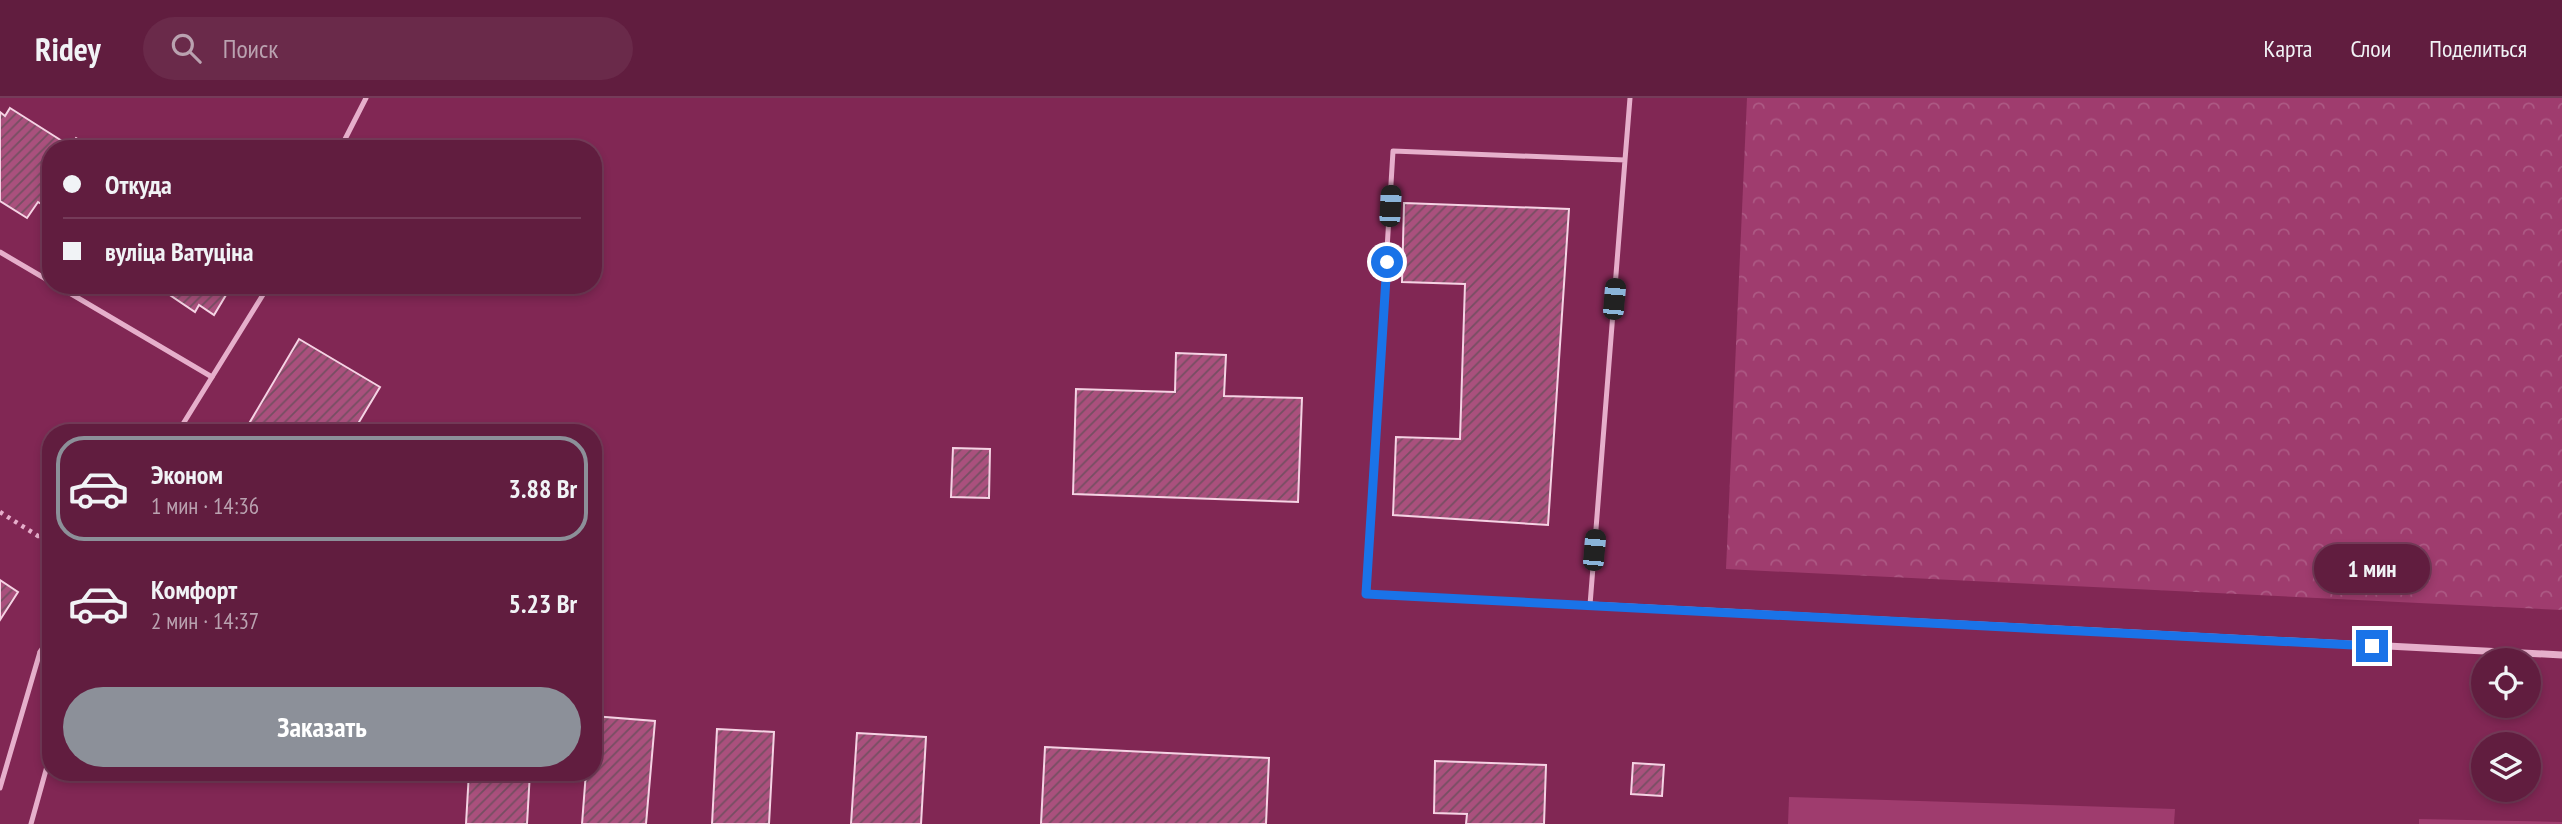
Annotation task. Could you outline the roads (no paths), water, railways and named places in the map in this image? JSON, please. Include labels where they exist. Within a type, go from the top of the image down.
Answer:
[{"type":"street","points":[[1590,605],[2562,655]]},
{"type":"lane","points":[[345,140],[366,98]]},
{"type":"lane","points":[[1625,159],[1393,151],[1366,594],[1590,605],[1630,98]]},
{"type":"lane","points":[[0,252],[42,277]]},
{"type":"lane","points":[[71,294],[212,377]]},
{"type":"lane","points":[[183,424],[263,294]]},
{"type":"lane","points":[[0,788],[42,649]]},
{"type":"lane","points":[[31,824],[43,781]]}]
